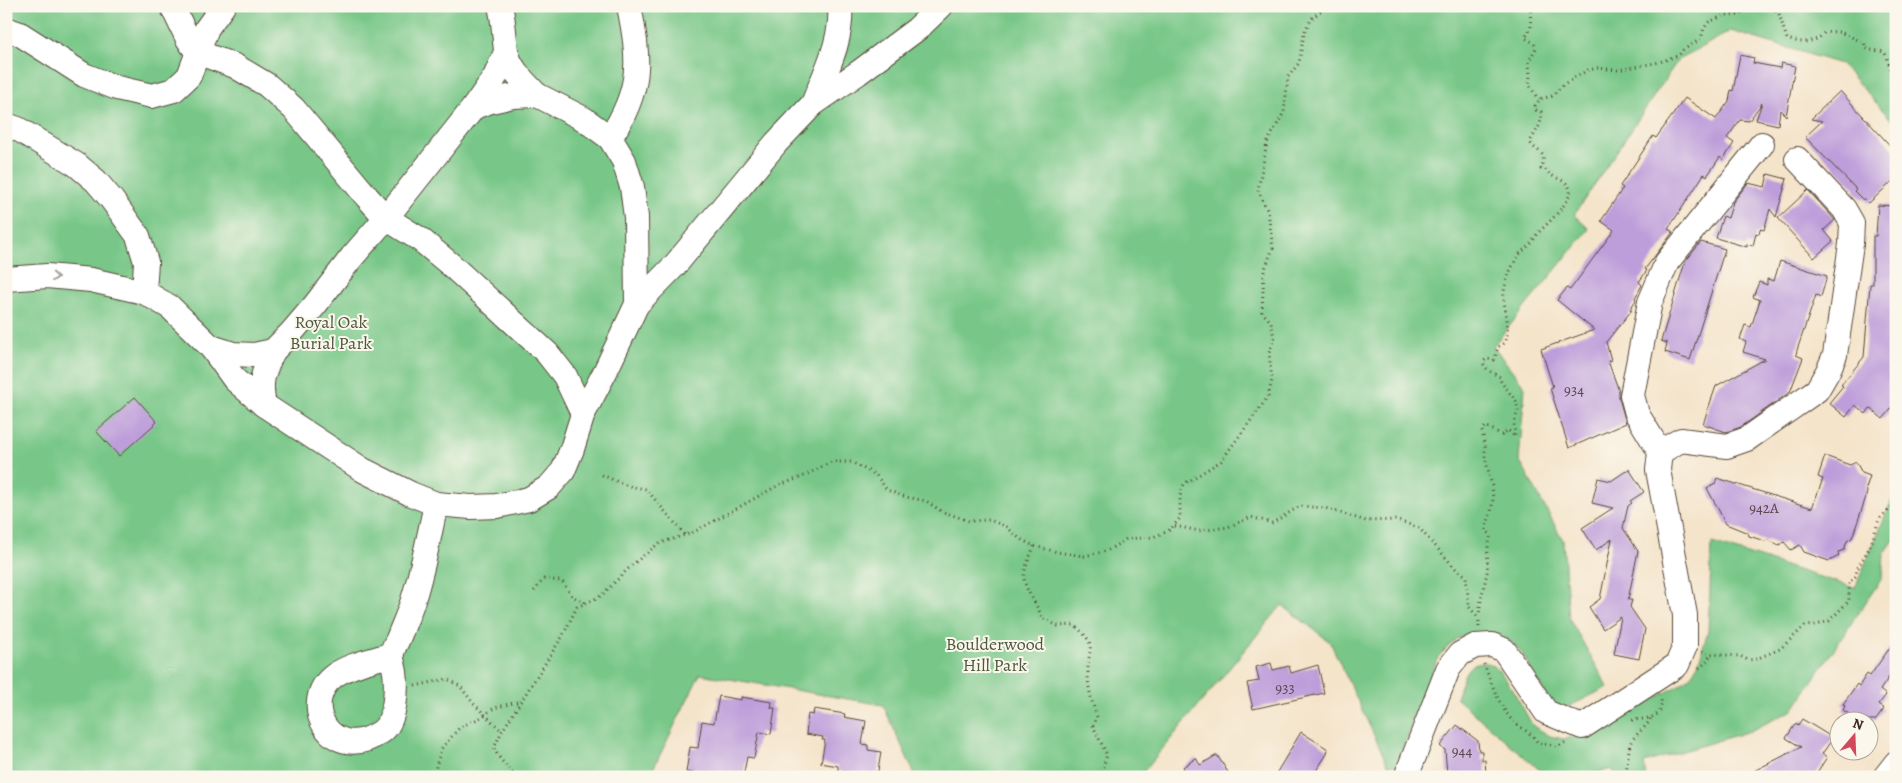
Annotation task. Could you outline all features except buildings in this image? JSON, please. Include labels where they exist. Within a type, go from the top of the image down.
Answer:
[{"type":"street","points":[[172,6],[188,39],[197,52],[235,66],[267,85],[294,109],[367,198],[386,218],[421,240],[451,265],[547,353],[565,376],[582,414]]},
{"type":"street","points":[[6,29],[20,34],[84,75],[117,88],[152,96],[174,90],[189,76],[207,28],[223,6]]},
{"type":"street","points":[[500,6],[506,52],[518,75],[537,95],[584,119],[610,138],[624,161],[632,187],[636,217],[637,304]]},
{"type":"street","points":[[610,138],[622,119],[633,91],[637,62],[629,6]]},
{"type":"street","points":[[813,104],[837,41],[841,16],[840,6]]},
{"type":"street","points":[[6,280],[47,276],[91,280],[144,292],[170,307],[211,347],[235,380],[264,405],[363,470],[436,504],[471,507],[497,506],[529,499],[549,487],[563,471],[572,450],[582,414],[605,372],[637,304],[676,264],[776,144],[813,104],[917,29],[941,6]]},
{"type":"street","points":[[264,405],[261,387],[264,371],[272,351],[291,333],[315,305],[474,107],[494,76],[506,52]]},
{"type":"street","points":[[474,107],[513,96],[537,95]]},
{"type":"street","points":[[6,125],[18,129],[77,165],[96,181],[112,200],[138,236],[146,262],[144,292]]},
{"type":"street","points":[[1406,777],[1448,669],[1460,654],[1476,646],[1492,645],[1504,650],[1546,712],[1582,727],[1677,665],[1685,646],[1684,615],[1658,470],[1660,452],[1637,414],[1632,395],[1650,302],[1667,262],[1762,144]]},
{"type":"street","points":[[1660,452],[1681,440],[1727,446],[1747,439],[1817,390],[1828,370],[1835,355],[1851,244],[1852,223],[1844,210],[1797,159]]},
{"type":"street","points":[[211,347],[232,354],[254,355],[272,351]]},
{"type":"street","points":[[392,654],[335,675],[325,685],[320,700],[320,719],[331,734],[346,742],[366,741],[384,731],[392,714],[396,687],[392,654],[413,600],[436,504]]},
{"type":"street","points":[[1885,777],[1896,763]]},
{"type":"path","points":[[516,777],[509,767],[498,758],[494,748],[502,731],[562,637],[578,608],[601,596],[632,565],[658,544],[694,532],[777,486],[802,477],[831,462],[852,462],[876,475],[887,490],[906,497],[926,501],[941,510],[969,521],[990,520],[1007,527],[1020,539],[1034,546],[1084,556],[1107,551],[1126,539],[1153,538],[1170,530],[1180,518],[1180,496],[1184,484],[1221,461],[1268,397],[1272,380],[1269,353],[1274,338],[1272,322],[1262,312],[1264,271],[1273,248],[1268,212],[1258,190],[1267,143],[1284,112],[1288,77],[1299,63],[1304,33],[1311,20],[1326,6]]},
{"type":"path","points":[[1530,6],[1531,28],[1525,38],[1534,43],[1536,48],[1529,61],[1529,84],[1540,99]]},
{"type":"path","points":[[1573,740],[1559,746],[1542,745],[1538,743],[1532,734],[1510,718],[1476,646],[1482,590],[1487,572],[1488,546],[1491,541],[1486,527],[1493,499],[1482,431],[1486,426],[1502,435],[1508,430],[1515,437],[1514,424],[1518,410],[1516,401],[1501,382],[1500,377],[1488,370],[1483,362],[1494,360],[1498,347],[1505,343],[1508,325],[1503,300],[1504,288],[1517,256],[1531,244],[1538,232],[1552,221],[1557,211],[1569,200],[1570,191],[1568,185],[1558,178],[1550,176],[1545,169],[1541,169],[1544,158],[1542,154],[1532,147],[1530,142],[1539,128],[1541,112],[1536,110],[1534,106],[1540,99],[1552,96],[1564,84],[1588,70],[1598,68],[1618,70],[1660,62],[1679,55],[1683,50],[1700,39],[1704,28],[1709,22],[1725,15],[1737,15],[1751,6]]},
{"type":"path","points":[[1773,6],[1780,14],[1787,39],[1798,43],[1819,38],[1829,31],[1848,34],[1853,39],[1864,42],[1869,50],[1880,50],[1885,53],[1890,69],[1896,76]]},
{"type":"path","points":[[602,475],[628,486],[646,489],[685,535]]},
{"type":"path","points":[[1685,646],[1711,654],[1740,656],[1748,660],[1756,659],[1780,649],[1805,626],[1829,620],[1849,601],[1849,583],[1856,576],[1857,569],[1871,545],[1879,519],[1896,503]]},
{"type":"path","points":[[1174,526],[1199,531],[1228,527],[1251,517],[1272,524],[1300,506],[1325,508],[1366,520],[1397,520],[1419,528],[1456,569],[1466,576],[1469,607],[1478,617]]},
{"type":"path","points":[[1034,546],[1024,576],[1027,589],[1038,605],[1042,618],[1058,626],[1074,625],[1088,636],[1091,650],[1088,672],[1089,694],[1097,717],[1093,726],[1107,755],[1100,777]]},
{"type":"path","points":[[534,590],[544,579],[562,581],[572,596],[586,603]]},
{"type":"path","points":[[396,687],[416,686],[447,679],[460,686],[473,703],[502,731]]},
{"type":"path","points":[[433,777],[441,748],[460,727],[482,718],[494,708],[522,701]]},
{"type":"path","points":[[1624,718],[1632,720],[1651,717],[1649,724],[1630,743],[1626,777]]},
{"type":"green space","name":"Royal Oak Burial Park","points":[[6,6],[1896,6],[1896,125],[1841,64],[1731,31],[1678,60],[1574,215],[1589,229],[1493,346],[1525,387],[1519,460],[1563,540],[1569,618],[1608,687],[1562,710],[1552,706],[1522,653],[1512,643],[1488,632],[1467,635],[1456,639],[1438,657],[1396,765],[1388,765],[1330,642],[1282,605],[1139,777],[916,777],[883,705],[700,674],[649,777],[6,777]]},
{"type":"green space","points":[[1896,490],[1896,537],[1884,554],[1882,578],[1793,710],[1750,731],[1644,763],[1646,777],[1615,777],[1613,769],[1575,777],[1548,777],[1456,698],[1468,669],[1476,663],[1489,664],[1494,666],[1504,677],[1533,726],[1550,736],[1563,739],[1585,735],[1676,687],[1690,677],[1698,664],[1708,631],[1712,543],[1855,588]]},
{"type":"park label","name":"Boulderwood Hill Park","points":[[995,654]]}]
